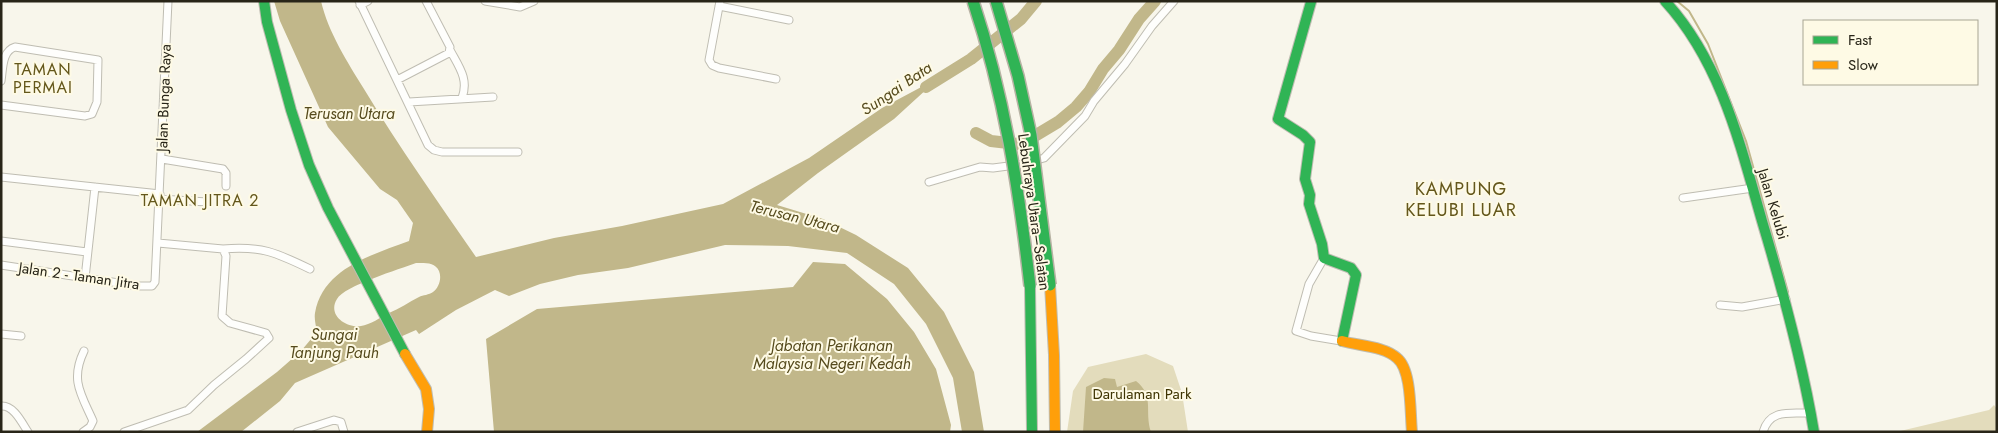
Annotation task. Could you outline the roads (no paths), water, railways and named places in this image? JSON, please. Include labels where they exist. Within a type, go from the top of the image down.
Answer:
[{"type":"main road","points":[[264,1],[267,22],[308,164],[328,208],[354,255],[379,307],[426,389],[429,409],[427,432]]},
{"type":"main road","name":"Lebuhraya Utara–Selatan","points":[[974,1],[984,31],[1004,113],[1023,224],[1030,286],[1032,432]]},
{"type":"main road","name":"Lebuhraya Utara–Selatan","points":[[996,1],[1018,76],[1031,135],[1050,285],[1054,355],[1054,432]]},
{"type":"main road","name":"Jalan Kelubi","points":[[1665,1],[1694,36],[1705,57],[1729,115],[1786,298],[1805,378],[1814,432]]},
{"type":"main road","points":[[1312,2],[1278,117],[1282,123],[1310,142],[1305,179],[1310,195],[1309,204],[1322,244],[1324,258],[1351,268],[1356,274],[1340,341],[1386,353],[1401,361],[1406,374],[1412,432]]},
{"type":"street","name":"Jalan Bunga Raya","points":[[155,282],[168,1]]},
{"type":"street","points":[[368,1],[360,3],[428,145],[434,150],[442,152],[518,152]]},
{"type":"street","points":[[426,1],[465,77],[466,85],[462,98]]},
{"type":"street","points":[[485,1],[520,7],[534,1]]},
{"type":"street","points":[[929,182],[980,167],[993,168],[1022,164],[1044,158],[1085,116],[1094,101],[1125,64],[1152,26],[1174,1]]},
{"type":"street","points":[[776,79],[712,65],[709,60],[719,4],[789,20]]},
{"type":"street","points":[[1,81],[5,54],[8,50],[16,47],[98,60],[97,102],[92,114],[85,116],[1,105]]},
{"type":"street","points":[[397,80],[449,53],[450,50]]},
{"type":"street","points":[[408,102],[493,97]]},
{"type":"street","points":[[162,160],[223,170],[226,172],[226,186]]},
{"type":"street","points":[[1,177],[207,202]]},
{"type":"street","points":[[85,278],[95,187]]},
{"type":"street","points":[[1683,198],[1753,188]]},
{"type":"street","points":[[1,241],[87,252]]},
{"type":"street","points":[[158,244],[223,249],[243,247],[268,250],[310,270]]},
{"type":"street","points":[[124,432],[188,410],[269,338],[266,333],[230,323],[222,316],[226,256],[223,249]]},
{"type":"street","points":[[1324,258],[1309,284],[1296,331],[1311,336],[1340,341]]},
{"type":"street","name":"Jalan 2 - Taman Jitra","points":[[1,265],[138,286],[152,286],[155,282]]},
{"type":"street","points":[[1720,305],[1742,307],[1786,298]]},
{"type":"street","points":[[1,334],[21,336]]},
{"type":"street","points":[[83,432],[90,427],[92,422],[77,385],[76,376],[84,351]]},
{"type":"street","points":[[1,406],[8,406],[12,409],[28,432]]},
{"type":"street","points":[[1763,432],[1765,423],[1774,416],[1811,413]]},
{"type":"street","points":[[297,432],[334,420],[341,422],[344,432]]},
{"type":"water","points":[[274,1],[321,1],[333,36],[377,111],[476,257],[554,238],[622,226],[723,204],[809,158],[882,108],[940,77],[894,119],[818,173],[777,205],[823,219],[856,235],[908,268],[944,312],[974,372],[984,432],[962,432],[953,378],[926,324],[894,284],[847,253],[788,246],[725,245],[628,268],[578,275],[540,284],[509,296],[495,290],[456,310],[419,334],[416,330],[295,383],[280,401],[241,432],[197,432],[277,372],[301,351],[317,332],[315,313],[320,298],[328,285],[339,274],[365,258],[409,241],[413,223],[397,200],[380,189],[328,127],[280,21]],"holes":[[[416,263],[426,263],[435,266],[439,271],[439,283],[437,288],[431,293],[361,326],[344,323],[336,315],[335,305],[337,299],[342,294],[361,283]]]},
{"type":"water","name":"Jabatan Perikanan Malaysia Negeri Kedah","points":[[813,262],[845,264],[887,299],[914,332],[936,369],[951,425],[950,432],[494,432],[486,339],[537,309],[793,287]]},
{"type":"water","points":[[1104,378],[1115,379],[1117,387],[1136,381],[1142,387],[1147,398],[1151,432],[1083,432],[1086,387]]},
{"type":"waterway","name":"Sungai Bata","points":[[926,87],[971,59],[1021,19],[1036,1]]},
{"type":"waterway","points":[[976,133],[991,141],[1017,144],[1058,122],[1076,107],[1089,92],[1139,19],[1155,1]]},
{"type":"waterway","points":[[1677,1],[1689,11],[1708,44],[1746,141],[1788,292]]},
{"type":"district","name":"TAMAN PERMAI","points":[[43,78]]},
{"type":"district","name":"KAMPUNG KELUBI LUAR","points":[[1461,199]]},
{"type":"district","name":"TAMAN JITRA 2","points":[[200,200]]},
{"type":"water label","name":"Terusan Utara","points":[[349,113]]},
{"type":"water label","name":"Terusan Utara","points":[[795,216]]},
{"type":"water label","name":"Sungai Tanjung Pauh","points":[[334,343]]},
{"type":"park label","name":"Darulaman Park","points":[[1142,394]]}]
